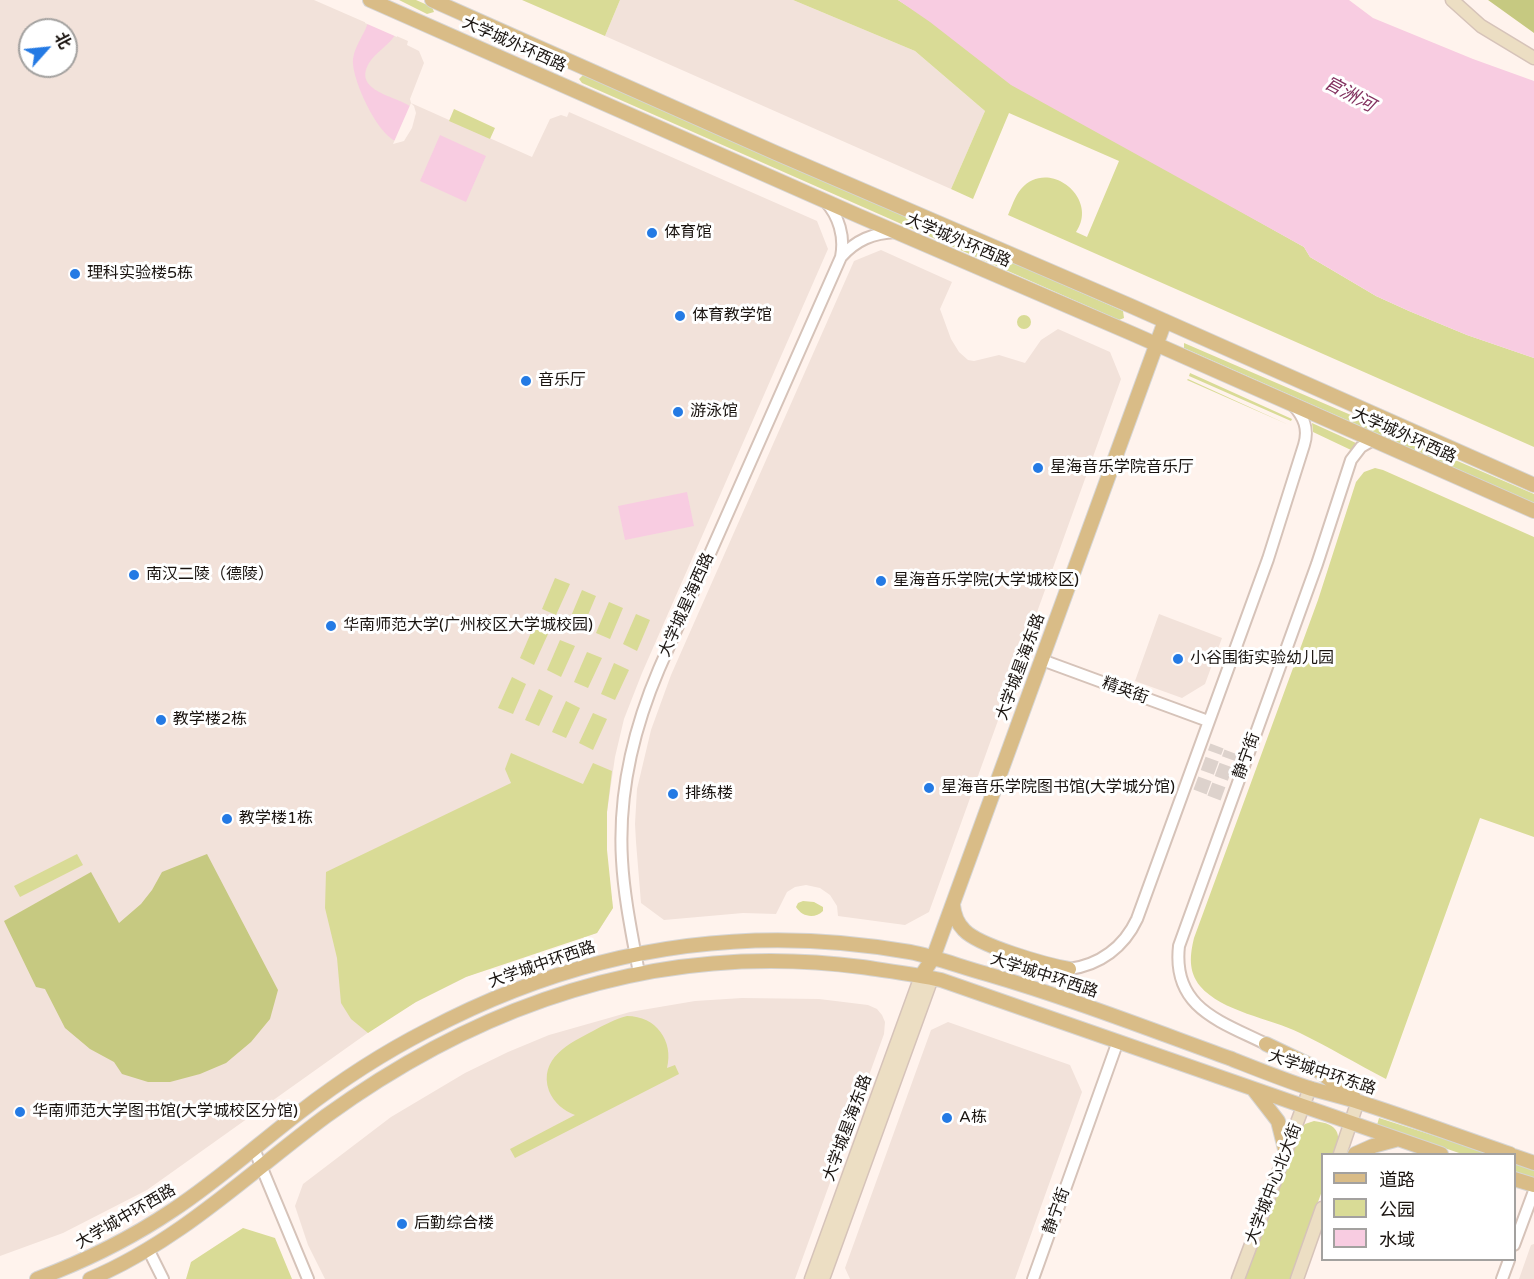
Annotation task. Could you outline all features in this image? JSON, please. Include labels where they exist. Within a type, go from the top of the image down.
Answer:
[{"type":"main road","name":"大学城外环西路","points":[[370,0],[1534,511]]},
{"type":"main road","name":"大学城外环西路","points":[[432,0],[1534,485]]},
{"type":"main road","points":[[1452,0],[1481,26],[1534,58]]},
{"type":"main road","points":[[1122,329],[1128,320],[1131,306]]},
{"type":"main road","name":"大学城星海东路","points":[[811,1279],[953,905],[1165,321]]},
{"type":"main road","points":[[953,905],[959,925],[976,939],[1069,969]]},
{"type":"main road","name":"大学城中环西路","points":[[37,1279],[93,1257],[187,1201],[313,1101],[398,1046],[464,1011],[568,971],[636,954],[696,944],[778,940],[871,946],[933,958],[1033,988],[1125,1020]]},
{"type":"main road","name":"大学城中环西路","points":[[90,1279],[148,1249],[184,1227],[334,1110],[408,1062],[473,1029],[575,989],[639,973],[705,963],[770,960],[830,963],[926,977],[1118,1041]]},
{"type":"main road","points":[[568,971],[575,989]]},
{"type":"main road","name":"大学城星海东路","points":[[823,1279],[926,977]]},
{"type":"main road","name":"大学城中环东路","points":[[1125,1020],[1310,1088],[1358,1101],[1504,1153]]},
{"type":"main road","points":[[1118,1041],[1435,1153]]},
{"type":"main road","points":[[1266,1044],[1312,1066],[1358,1101],[1341,1153]]},
{"type":"main road","name":"大学城中心北大街","points":[[1238,1279],[1310,1088]]},
{"type":"main road","points":[[1253,1089],[1278,1121],[1286,1149]]},
{"type":"main road","points":[[1359,1153],[1381,1143],[1400,1141]]},
{"type":"main road","points":[[1516,1156],[1534,1163]]},
{"type":"main road","points":[[1516,1179],[1534,1185]]},
{"type":"main road","points":[[1297,1279],[1321,1213]]},
{"type":"street","name":"大学城星海西路","points":[[639,973],[624,879],[621,830],[625,781],[638,724],[659,669],[841,257],[842,234],[832,211],[824,201]]},
{"type":"street","name":"大学城星海西路","points":[[841,257],[862,240],[897,232]]},
{"type":"street","points":[[1069,969],[1105,956],[1120,945],[1131,932],[1283,514],[1306,439],[1304,421],[1291,403]]},
{"type":"street","name":"静宁街","points":[[1266,1044],[1205,1013],[1191,999],[1181,979],[1179,946],[1317,564],[1351,460],[1361,447],[1373,440]]},
{"type":"street","name":"精英街","points":[[1041,660],[1208,721]]},
{"type":"street","name":"静宁街","points":[[1032,1279],[1118,1041]]},
{"type":"street","points":[[254,1149],[308,1279]]},
{"type":"street","points":[[1516,1242],[1534,1191]]},
{"type":"street","points":[[148,1249],[163,1279]]},
{"type":"street","points":[[1502,1279],[1509,1261]]},
{"type":"shaded area","name":"华南师范大学(广州校区大学城校园)","points":[[0,0],[314,0],[408,41],[407,45],[419,51],[424,63],[410,99],[411,103],[532,157],[550,119],[561,115],[567,117],[569,112],[817,221],[828,249],[642,673],[624,719],[615,757],[607,812],[607,861],[613,908],[597,933],[488,968],[416,1002],[390,1017],[147,1190],[63,1233],[0,1256]]},
{"type":"shaded area","points":[[620,0],[793,0],[915,51],[985,111],[951,189],[605,36]]},
{"type":"shaded area","name":"星海音乐学院(大学城校区)","points":[[881,250],[952,282],[940,309],[951,339],[959,352],[968,360],[974,361],[999,355],[1025,363],[1041,340],[1058,329],[1110,352],[1121,379],[929,912],[905,925],[838,916],[837,906],[830,895],[820,888],[806,885],[795,887],[787,892],[776,914],[743,913],[664,920],[641,903],[636,842],[637,789],[651,730],[671,675],[854,261]]},
{"type":"shaded area","name":"小谷围街实验幼儿园","points":[[1159,614],[1222,638],[1205,684],[1182,698],[1135,681]]},
{"type":"shaded area","points":[[742,998],[819,999],[868,1005],[877,1009],[885,1022],[884,1034],[795,1279],[325,1279],[308,1245],[295,1206],[303,1184],[391,1117],[465,1073],[549,1035],[630,1012],[695,1001]]},
{"type":"shaded area","points":[[948,1022],[1070,1065],[1082,1092],[1015,1279],[850,1279],[845,1268],[931,1030]]},
{"type":"shaded area","points":[[1534,1244],[1534,1279],[1519,1279],[1531,1245]]},
{"type":"green space","points":[[399,0],[416,0],[432,7],[434,12],[427,14]]},
{"type":"green space","points":[[522,0],[620,0],[605,36]]},
{"type":"green space","points":[[793,0],[898,0],[1183,179],[1304,247],[1310,257],[1376,296],[1467,335],[1534,358],[1534,447],[1008,215],[1021,189],[1032,180],[1044,177],[1057,180],[1068,186],[1076,195],[1081,206],[1082,219],[1076,232],[1087,237],[1119,161],[1009,113],[973,199],[951,189],[985,111],[915,51]]},
{"type":"green space","points":[[1488,0],[1534,0],[1534,33]]},
{"type":"green space","points":[[584,74],[1123,311],[1124,318],[1119,320],[582,83],[579,79]]},
{"type":"green space","points":[[454,109],[495,128],[490,139],[449,121]]},
{"type":"green space","points":[[1024,315],[1029,317],[1031,322],[1029,327],[1024,329],[1019,327],[1017,322],[1019,317]]},
{"type":"green space","points":[[1184,343],[1534,494],[1534,503],[1184,348]]},
{"type":"green space","points":[[1190,373],[1292,419],[1291,421],[1189,376]]},
{"type":"green space","points":[[1188,379],[1289,425],[1187,380]]},
{"type":"green space","points":[[1312,423],[1357,444],[1351,450],[1313,432]]},
{"type":"green space","points":[[1375,468],[1534,537],[1534,837],[1480,818],[1386,1079],[1300,1033],[1247,1014],[1209,995],[1193,975],[1191,963],[1194,938],[1318,600],[1356,482],[1364,472]]},
{"type":"green space","points":[[555,578],[570,584],[556,615],[542,609]]},
{"type":"green space","points":[[582,590],[596,596],[583,627],[569,621]]},
{"type":"green space","points":[[609,602],[623,608],[610,639],[596,633]]},
{"type":"green space","points":[[636,614],[650,620],[637,651],[623,644]]},
{"type":"green space","points":[[533,628],[548,634],[534,665],[520,658]]},
{"type":"green space","points":[[560,640],[575,646],[561,677],[547,670]]},
{"type":"green space","points":[[587,652],[602,658],[588,688],[574,682]]},
{"type":"green space","points":[[614,663],[629,670],[615,700],[601,694]]},
{"type":"green space","points":[[512,677],[526,684],[513,714],[498,708]]},
{"type":"green space","points":[[539,689],[553,696],[539,726],[525,720]]},
{"type":"green space","points":[[566,701],[580,708],[566,738],[552,732]]},
{"type":"green space","points":[[593,713],[607,719],[593,750],[579,743]]},
{"type":"green space","points":[[511,753],[583,784],[593,763],[612,771],[607,812],[607,850],[613,908],[597,933],[466,977],[416,1002],[368,1033],[351,1019],[341,1003],[337,958],[325,908],[326,872],[511,783],[505,769]]},
{"type":"green space","points":[[77,854],[83,865],[20,897],[14,886]]},
{"type":"green space","points":[[207,854],[278,990],[270,1019],[251,1042],[226,1063],[200,1074],[170,1082],[148,1082],[122,1074],[114,1062],[90,1049],[65,1028],[45,989],[36,987],[4,921],[91,872],[119,923],[141,904],[162,872]]},
{"type":"green space","points":[[803,901],[814,902],[823,907],[823,911],[813,916],[805,915],[796,907]]},
{"type":"green space","points":[[627,1016],[646,1020],[654,1025],[668,1048],[667,1068],[675,1065],[679,1074],[515,1158],[510,1149],[575,1115],[560,1106],[549,1091],[548,1069],[558,1053],[610,1022]]},
{"type":"green space","points":[[1379,1118],[1488,1153],[1459,1153],[1377,1125]]},
{"type":"green space","points":[[1314,1121],[1329,1124],[1338,1135],[1338,1147],[1336,1153],[1321,1153],[1321,1194],[1290,1279],[1245,1279],[1300,1130],[1305,1124]]},
{"type":"green space","points":[[1516,1163],[1534,1169],[1534,1180],[1516,1173]]},
{"type":"green space","points":[[243,1228],[275,1238],[292,1279],[186,1279],[191,1262]]},
{"type":"water","name":"官洲河","points":[[898,0],[1349,0],[1373,18],[1534,81],[1534,358],[1467,335],[1376,296],[1310,257],[1304,247],[1011,85]]},
{"type":"water","points":[[369,19],[395,35],[369,63],[365,73],[367,81],[379,92],[411,107],[396,141],[381,128],[374,117],[353,68],[354,54]]},
{"type":"water","points":[[440,135],[486,156],[466,202],[420,181]]},
{"type":"water","points":[[687,492],[694,526],[625,540],[618,506]]},
{"type":"pier","points":[[368,0],[397,0],[397,37],[365,23]]},
{"type":"pier","points":[[411,103],[416,113],[412,128],[404,141],[393,144]]},
{"type":"tunnel","points":[[1200,792],[1217,746]]},
{"type":"tunnel","points":[[1214,798],[1231,752]]},
{"type":"place","name":"体育馆","points":[[652,233]]},
{"type":"place","name":"理科实验楼5栋","points":[[75,274]]},
{"type":"place","name":"体育教学馆","points":[[680,316]]},
{"type":"place","name":"音乐厅","points":[[526,381]]},
{"type":"place","name":"游泳馆","points":[[678,412]]},
{"type":"place","name":"星海音乐学院音乐厅","points":[[1038,468]]},
{"type":"place","name":"南汉二陵（德陵）","points":[[134,575]]},
{"type":"place","name":"星海音乐学院(大学城校区)","points":[[881,581]]},
{"type":"place","name":"华南师范大学(广州校区大学城校园)","points":[[331,626]]},
{"type":"place","name":"小谷围街实验幼儿园","points":[[1178,659]]},
{"type":"place","name":"教学楼2栋","points":[[161,720]]},
{"type":"place","name":"星海音乐学院图书馆(大学城分馆)","points":[[929,788]]},
{"type":"place","name":"排练楼","points":[[673,794]]},
{"type":"place","name":"教学楼1栋","points":[[227,819]]},
{"type":"place","name":"华南师范大学图书馆(大学城校区分馆)","points":[[20,1112]]},
{"type":"place","name":"A栋","points":[[947,1118]]},
{"type":"place","name":"后勤综合楼","points":[[402,1224]]}]
